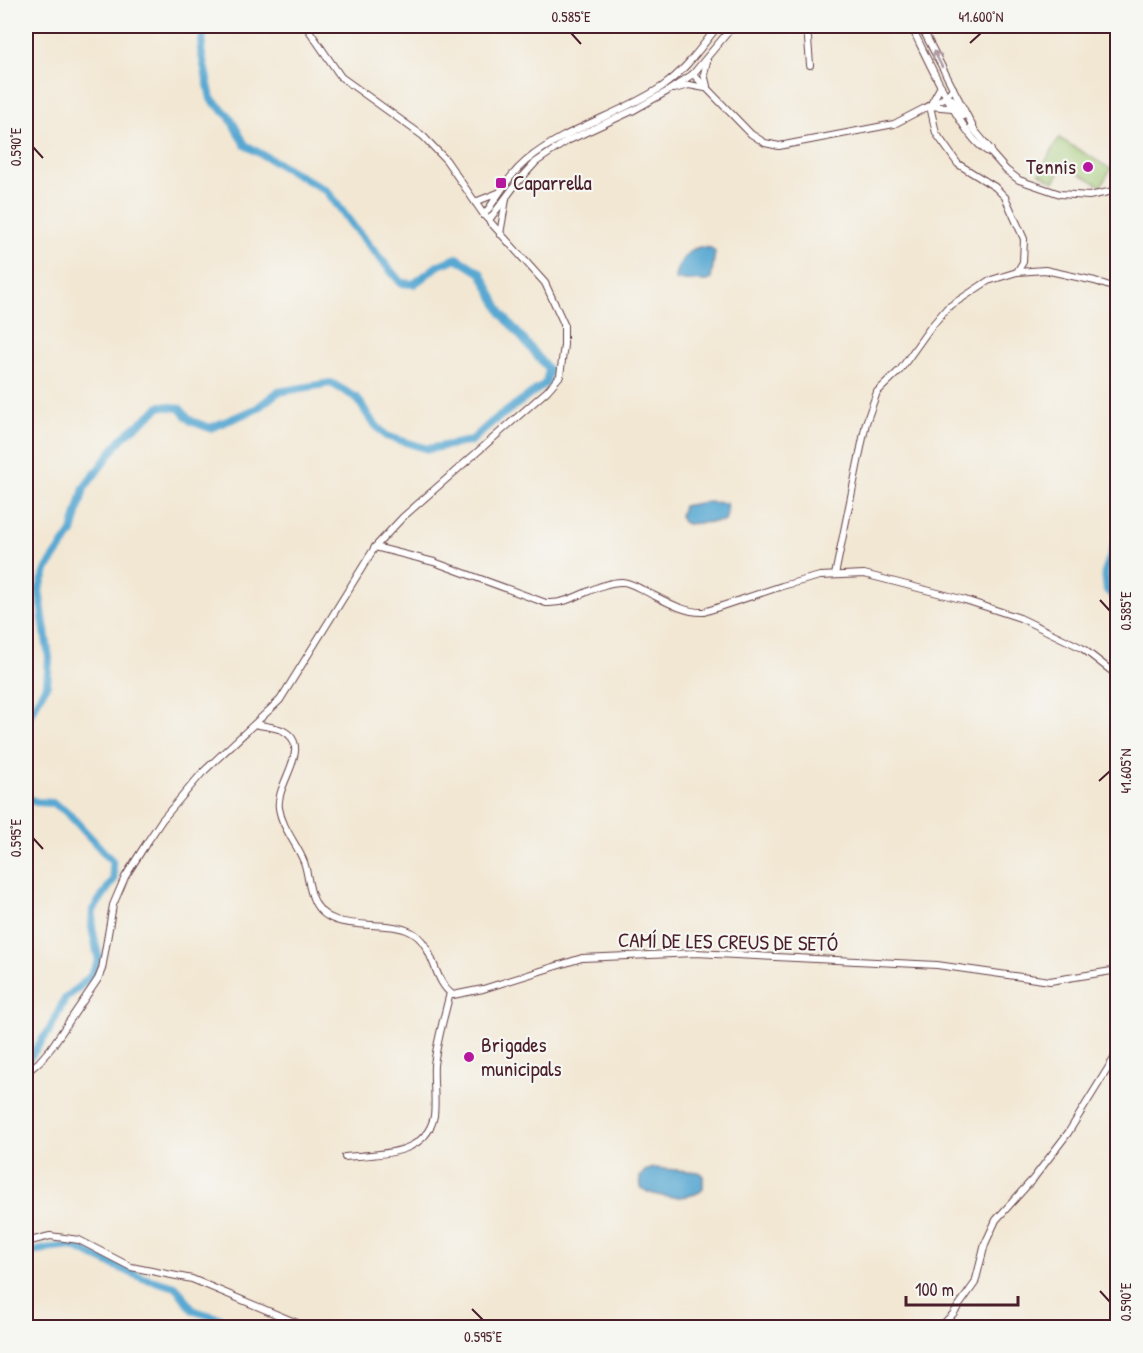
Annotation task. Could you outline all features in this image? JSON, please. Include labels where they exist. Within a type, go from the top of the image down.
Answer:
[{"type":"street","points":[[26,1073],[51,1048],[98,979],[102,969],[113,905],[125,877],[162,820],[202,773],[274,706],[375,547],[403,517],[547,391],[560,376],[564,324],[545,283],[486,218],[446,160],[423,136],[341,77],[306,26]]},
{"type":"street","points":[[486,218],[499,193],[524,163],[540,150],[629,105],[672,79],[686,67],[718,26]]},
{"type":"street","points":[[486,218],[537,162],[567,141],[634,110],[693,74],[734,26]]},
{"type":"street","points":[[807,26],[810,66]]},
{"type":"street","points":[[911,26],[952,108],[976,141],[987,153],[991,153]]},
{"type":"street","points":[[921,26],[974,129]]},
{"type":"street","points":[[693,74],[700,49]]},
{"type":"street","points":[[708,57],[704,74],[708,90]]},
{"type":"street","points":[[672,79],[693,74]]},
{"type":"street","points":[[693,74],[751,134],[765,143],[780,146],[894,124],[946,97],[953,88]]},
{"type":"street","points":[[668,91],[689,85],[708,90]]},
{"type":"street","points":[[941,86],[930,105],[936,133],[958,164],[994,186],[1005,196],[1024,239],[1023,262],[1017,272]]},
{"type":"street","points":[[946,97],[952,99],[991,153],[1006,170],[1019,180],[1060,194],[1089,196],[1118,190]]},
{"type":"street","points":[[930,105],[952,108]]},
{"type":"street","points":[[476,202],[499,193]]},
{"type":"street","points":[[500,234],[507,196]]},
{"type":"street","points":[[835,575],[866,423],[877,392],[900,370],[947,308],[988,281],[1017,272],[1045,270],[1095,281],[1118,289]]},
{"type":"street","points":[[375,547],[434,562],[546,603],[564,602],[604,586],[622,582],[681,608],[696,612],[704,612],[782,586],[835,575],[864,574],[965,600],[1020,618],[1082,648],[1118,676]]},
{"type":"street","points":[[255,724],[283,731],[291,737],[296,749],[279,795],[279,811],[304,864],[316,906],[326,915],[340,921],[400,929],[415,934],[423,943],[444,989],[450,993],[435,1064],[434,1117],[424,1135],[408,1148],[387,1154],[345,1156]]},
{"type":"street","name":"CAMÍ DE LES CREUS DE SETÓ","points":[[450,993],[453,995],[483,989],[582,958],[695,953],[937,964],[1050,981],[1118,970]]},
{"type":"street","points":[[939,1328],[953,1314],[975,1283],[985,1244],[996,1220],[1033,1179],[1068,1133],[1118,1052]]},
{"type":"street","points":[[26,1242],[50,1236],[79,1240],[131,1267],[192,1278],[309,1328]]},
{"type":"green space","points":[[1059,138],[1111,169],[1101,186],[1064,165],[1054,182],[1039,173]]},
{"type":"water","points":[[695,248],[711,248],[715,252],[711,279],[708,281],[675,280],[683,259]]},
{"type":"water","points":[[705,502],[726,503],[725,521],[687,524],[683,522],[680,516],[683,506]]},
{"type":"water","points":[[654,1168],[699,1172],[703,1176],[703,1189],[698,1193],[681,1197],[662,1196],[646,1191],[641,1187],[640,1177],[645,1171]]},
{"type":"waterway","points":[[26,721],[47,684],[49,658],[39,590],[47,568],[72,532],[84,488],[122,438],[161,406],[179,408],[191,421],[210,428],[256,409],[278,392],[331,383],[357,398],[371,420],[386,436],[428,449],[471,441],[492,422],[546,383],[549,370],[502,314],[481,273],[457,258],[439,265],[414,284],[401,283],[327,191],[245,145],[229,116],[211,99],[201,50],[204,26]]},
{"type":"waterway","points":[[1118,535],[1105,572],[1107,590],[1118,601]]},
{"type":"waterway","points":[[26,798],[36,802],[53,803],[67,812],[112,861],[114,879],[93,910],[92,927],[99,961],[90,977],[65,999],[49,1031],[26,1062]]},
{"type":"waterway","points":[[26,1254],[44,1249],[72,1246],[143,1278],[176,1287],[194,1311],[219,1318],[240,1328]]},
{"type":"place","name":"Tennis","points":[[1088,167]]},
{"type":"place","name":"Caparrella","points":[[501,183]]},
{"type":"place","name":"Brigades municipals","points":[[469,1057]]}]
